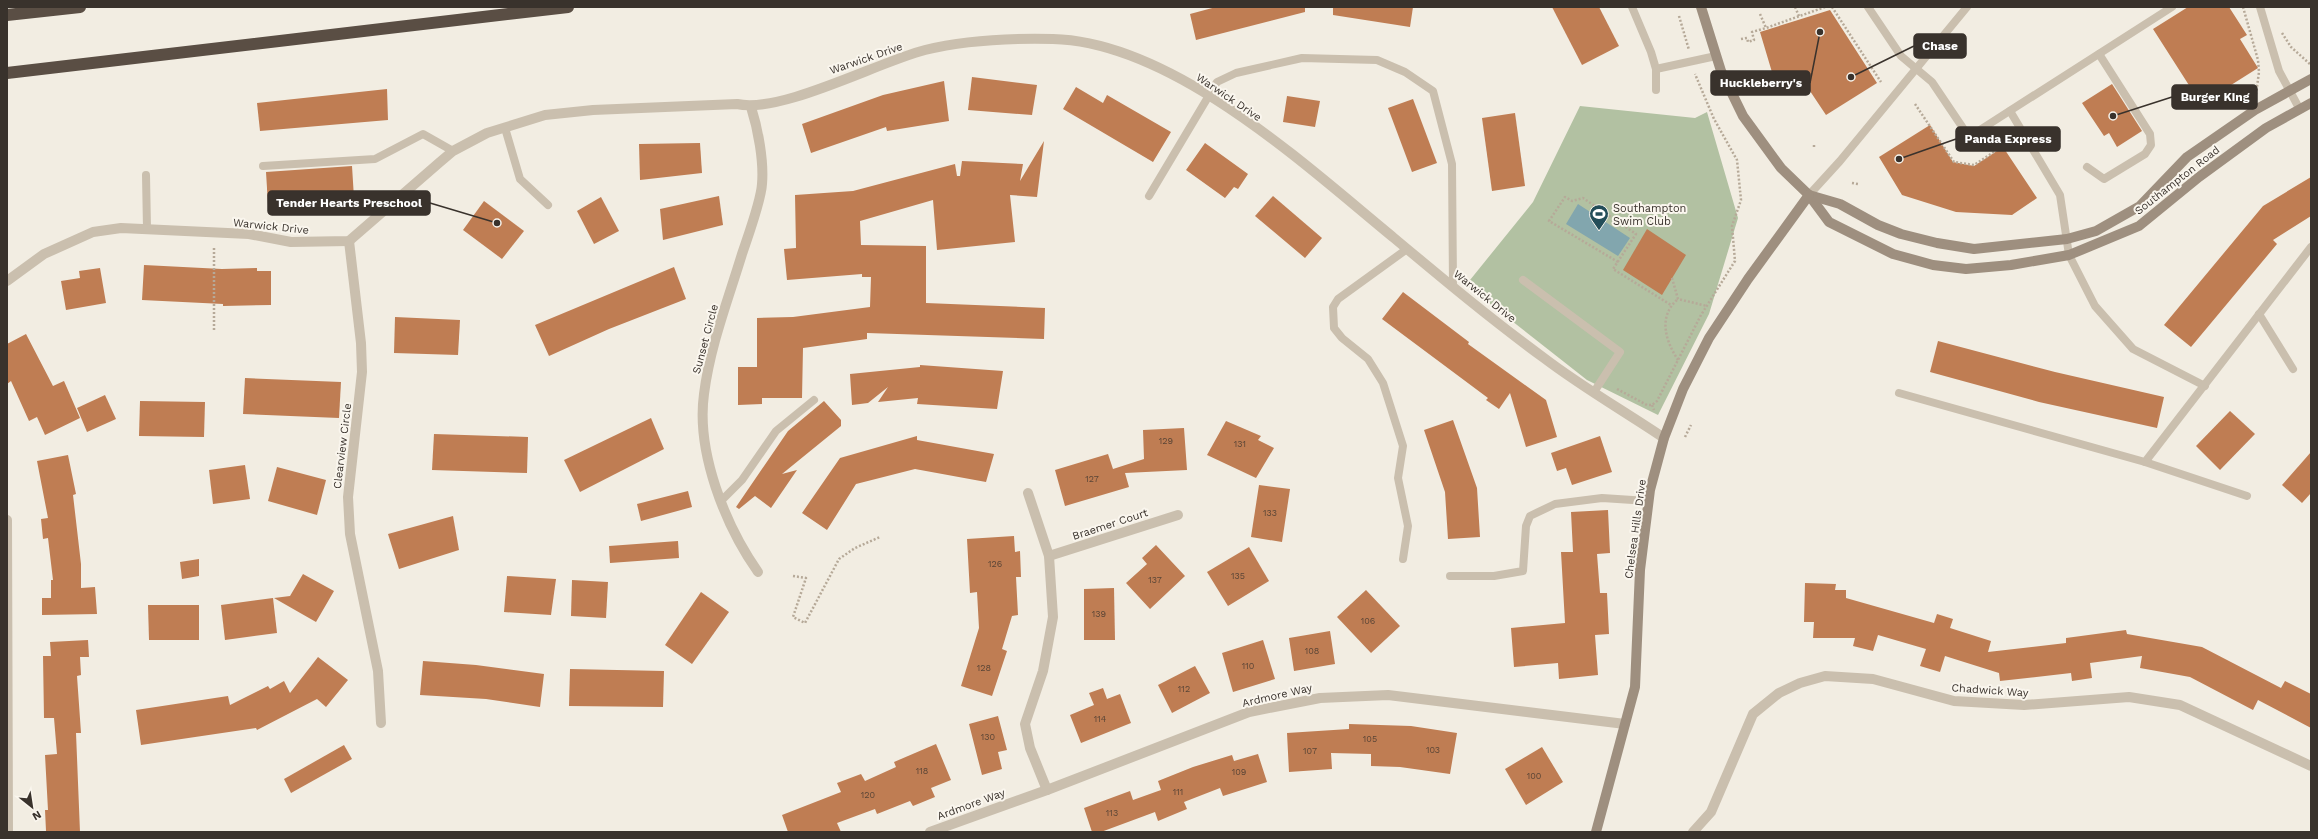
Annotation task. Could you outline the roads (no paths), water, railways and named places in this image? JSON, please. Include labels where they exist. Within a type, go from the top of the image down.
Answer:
[{"type":"highway","points":[[7,15],[80,7]]},
{"type":"highway","points":[[7,73],[568,7]]},
{"type":"street","name":"Southampton Road","points":[[1701,7],[1721,71],[1743,116],[1781,168],[1809,195],[1829,222],[1893,254],[1933,265],[1966,269],[2011,266],[2069,255],[2139,226],[2199,177],[2266,128],[2299,108],[2311,103]]},
{"type":"street","name":"Warwick Drive","points":[[7,281],[44,254],[93,232],[121,228],[249,234],[291,242],[349,241],[378,214],[453,151],[487,133],[545,115],[593,110],[737,104],[751,107],[788,98],[925,50],[976,42],[1055,39],[1130,55],[1196,87],[1275,142],[1326,181],[1407,249],[1545,359],[1664,438]]},
{"type":"street","name":"Southampton Road","points":[[1809,195],[1840,204],[1886,228],[1937,243],[1974,249],[2067,239],[2096,231],[2140,206],[2187,156],[2255,110],[2311,79]]},
{"type":"street","name":"Sunset Circle","points":[[751,107],[758,127],[762,185],[711,355],[704,395],[704,437],[709,463],[721,501],[748,558],[758,572]]},
{"type":"street","name":"Chelsea Hills Drive","points":[[1596,832],[1635,687],[1640,570],[1648,501],[1664,438],[1683,389],[1709,338],[1748,279],[1809,195]]},
{"type":"street","name":"Clearview Circle","points":[[349,241],[361,343],[362,372],[348,497],[350,534],[378,671],[381,723]]},
{"type":"street","points":[[1028,493],[1049,556],[1053,617],[1042,671],[1025,724],[1030,748],[1047,790]]},
{"type":"street","name":"Braemer Court","points":[[1049,556],[1178,515]]},
{"type":"street","points":[[7,520],[8,832]]},
{"type":"street","name":"Chadwick Way","points":[[1693,832],[1711,812],[1753,714],[1779,693],[1800,683],[1825,676],[1873,679],[1954,701],[2024,705],[2129,697],[2180,705],[2311,766]]},
{"type":"street","name":"Ardmore Way","points":[[930,832],[1047,790],[1249,712],[1320,698],[1388,695],[1625,724]]},
{"type":"lane","points":[[1632,7],[1652,52],[1656,70],[1656,90]]},
{"type":"lane","points":[[1868,7],[1901,56],[1932,82],[1968,137],[2172,7]]},
{"type":"lane","points":[[1809,195],[1840,161],[1967,7]]},
{"type":"lane","points":[[2260,7],[2279,71],[2299,108]]},
{"type":"lane","points":[[2087,167],[2104,179],[2145,154],[2151,145],[2150,134],[2099,54]]},
{"type":"lane","points":[[1656,70],[1716,56]]},
{"type":"lane","points":[[1149,196],[1217,82],[1236,73],[1302,58],[1378,60],[1405,72],[1433,91],[1452,164],[1453,285]]},
{"type":"lane","points":[[2010,111],[2060,195],[2069,255],[2095,306],[2134,349],[2205,386]]},
{"type":"lane","points":[[506,128],[520,179],[548,205]]},
{"type":"lane","points":[[263,166],[375,158],[422,134],[453,151]]},
{"type":"lane","points":[[146,175],[147,229]]},
{"type":"lane","points":[[2145,462],[2311,247]]},
{"type":"lane","points":[[1403,559],[1408,526],[1398,478],[1403,446],[1383,383],[1368,359],[1342,338],[1334,328],[1332,316],[1333,307],[1338,299],[1407,249]]},
{"type":"lane","points":[[1522,280],[1620,352],[1594,392]]},
{"type":"lane","points":[[2259,314],[2293,370]]},
{"type":"lane","points":[[1899,394],[2145,462],[2247,496]]},
{"type":"lane","points":[[721,501],[742,480],[776,431],[814,400]]},
{"type":"lane","points":[[1450,576],[1494,576],[1523,571],[1526,526],[1530,516],[1555,504],[1602,498],[1648,501]]},
{"type":"water","name":"Southampton Swim Club","points":[[1578,204],[1630,238],[1618,256],[1566,224]]},
{"type":"place","name":"Huckleberry's","points":[[1820,32]]},
{"type":"place","name":"Chase","points":[[1851,77]]},
{"type":"place","name":"Burger King","points":[[2113,116]]},
{"type":"place","name":"Panda Express","points":[[1899,159]]},
{"type":"place","name":"Tender Hearts Preschool","points":[[497,223]]},
{"type":"place","name":"Southampton Swim Club","points":[[1599,231]]}]
